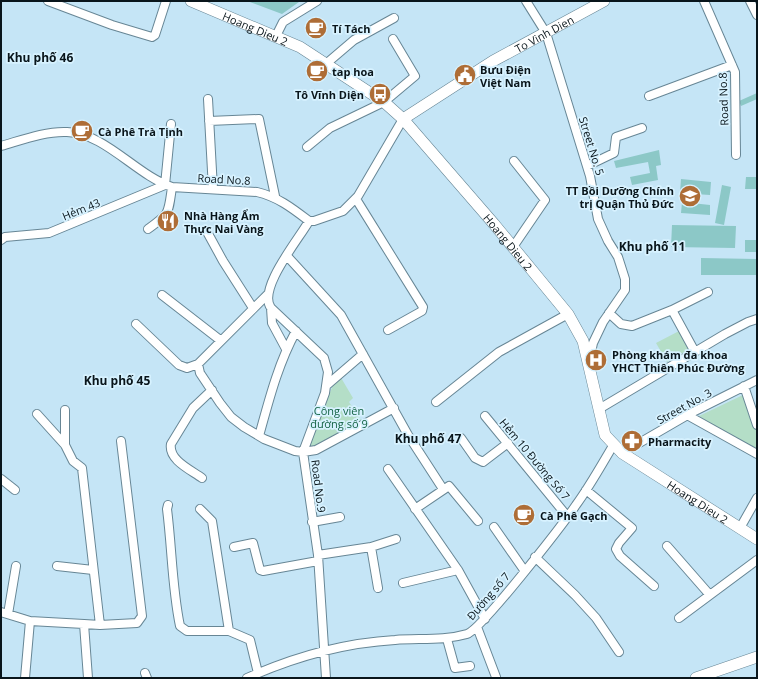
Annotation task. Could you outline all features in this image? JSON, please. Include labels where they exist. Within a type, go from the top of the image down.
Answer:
[{"type":"street","points":[[48,1],[112,25],[152,37],[155,35],[166,1]]},
{"type":"street","name":"Hoang Dieu 2","points":[[191,1],[300,47],[384,102],[403,119],[513,247],[568,314],[583,341],[605,435],[622,453],[757,539]]},
{"type":"street","points":[[276,36],[284,22],[316,1]]},
{"type":"street","name":"Street No. 5","points":[[526,1],[546,33],[586,166],[598,219],[608,241],[618,257],[625,279],[626,290],[609,313],[593,343],[589,363]]},
{"type":"street","name":"To Vinh Dien","points":[[403,119],[493,61],[604,1]]},
{"type":"street","name":"Road No.8","points":[[704,1],[735,72],[736,155]]},
{"type":"street","points":[[750,1],[757,14]]},
{"type":"street","points":[[326,63],[354,40],[394,18]]},
{"type":"street","points":[[307,147],[330,128],[384,102],[415,76],[393,39]]},
{"type":"street","points":[[649,96],[732,65]]},
{"type":"street","points":[[208,100],[213,189]]},
{"type":"street","points":[[209,121],[259,118],[274,196]]},
{"type":"street","points":[[286,349],[272,323],[271,308],[268,304],[268,294],[274,278],[310,221],[321,219],[343,211],[356,199],[403,119]]},
{"type":"street","points":[[148,229],[166,216],[168,211],[171,124]]},
{"type":"street","points":[[586,166],[614,153],[616,137],[642,128]]},
{"type":"street","name":"Road No.8","points":[[1,146],[52,133],[78,133],[105,146],[145,175],[168,186],[257,192],[274,196],[310,221]]},
{"type":"street","points":[[513,247],[545,200],[514,161]]},
{"type":"street","name":"Hẻm 43","points":[[1,240],[5,237],[49,233],[168,186]]},
{"type":"street","points":[[356,199],[423,307],[422,311],[388,330]]},
{"type":"street","points":[[206,230],[223,261],[253,308]]},
{"type":"street","points":[[287,256],[341,315],[408,435],[443,489]]},
{"type":"street","points":[[609,313],[620,324],[632,326],[672,310],[708,292]]},
{"type":"street","points":[[136,324],[180,365],[187,368],[198,364],[220,340],[268,294]]},
{"type":"street","points":[[162,295],[220,340]]},
{"type":"street","name":"Road No.9","points":[[271,308],[324,358],[328,372],[327,384],[303,452],[318,558],[326,678]]},
{"type":"street","points":[[672,310],[695,352]]},
{"type":"street","points":[[436,402],[499,352],[568,314]]},
{"type":"street","points":[[599,409],[695,352],[748,322],[757,319]]},
{"type":"street","points":[[259,436],[286,349],[296,331]]},
{"type":"street","points":[[327,384],[363,354]]},
{"type":"street","points":[[198,364],[200,373],[231,417],[259,436],[295,451],[303,452],[316,450],[394,408]]},
{"type":"street","name":"Street No. 3","points":[[622,453],[687,415],[757,380]]},
{"type":"street","points":[[744,386],[757,425]]},
{"type":"street","points":[[202,478],[173,457],[170,449],[171,444],[193,408],[212,390]]},
{"type":"street","points":[[65,410],[65,444]]},
{"type":"street","points":[[37,414],[65,444],[73,461],[82,468],[100,626]]},
{"type":"street","points":[[687,415],[757,454]]},
{"type":"street","name":"Hẻm 10 Đường Số 7","points":[[485,416],[567,516]]},
{"type":"street","points":[[461,438],[475,458],[483,462],[508,444]]},
{"type":"street","points":[[16,566],[5,613],[30,621],[100,626],[138,623],[142,616],[121,441]]},
{"type":"street","name":"Đường số 7","points":[[248,678],[258,672],[324,650],[395,640],[448,639],[469,634],[485,618],[567,516],[586,490],[614,444]]},
{"type":"street","points":[[388,469],[458,570],[485,618]]},
{"type":"street","points":[[1,480],[15,490]]},
{"type":"street","points":[[415,509],[449,486],[478,522]]},
{"type":"street","points":[[586,490],[632,528],[619,543],[616,549],[620,556],[654,586]]},
{"type":"street","points":[[740,528],[757,498]]},
{"type":"street","points":[[168,505],[170,548],[175,575],[175,605],[180,626],[187,631],[229,630],[250,640],[258,672]]},
{"type":"street","points":[[200,509],[212,521],[229,630]]},
{"type":"street","points":[[312,522],[340,517]]},
{"type":"street","points":[[494,527],[524,570]]},
{"type":"street","points":[[234,547],[253,544],[261,570],[370,547],[396,539]]},
{"type":"street","points":[[667,546],[709,594]]},
{"type":"street","points":[[370,547],[378,588]]},
{"type":"street","points":[[535,557],[591,612],[619,652]]},
{"type":"street","points":[[679,618],[709,594],[757,560]]},
{"type":"street","points":[[57,566],[93,570]]},
{"type":"street","points":[[403,583],[458,570]]},
{"type":"street","points":[[25,678],[30,621]]},
{"type":"street","points":[[84,624],[88,678]]},
{"type":"street","points":[[477,627],[496,677]]},
{"type":"street","points":[[448,639],[455,668],[470,666]]},
{"type":"street","points":[[696,678],[757,657]]},
{"type":"green space","points":[[681,330],[690,349],[667,362],[656,343]]},
{"type":"green space","name":"Công viên đường số 9","points":[[340,376],[353,398],[349,402],[363,423],[316,448],[311,447],[309,444],[333,385]]},
{"type":"green space","points":[[745,394],[757,428],[757,453],[699,416]]},
{"type":"building","points":[[247,1],[298,1],[299,2],[282,14]]},
{"type":"building","points":[[757,93],[757,99],[741,106],[739,101]]},
{"type":"building","points":[[659,150],[661,165],[656,166],[658,180],[632,185],[630,177],[650,173],[648,162],[616,168],[614,161]]},
{"type":"building","points":[[746,177],[757,177],[757,189],[745,189]]},
{"type":"building","points":[[681,179],[711,182],[710,195],[680,193]]},
{"type":"building","points":[[722,185],[731,187],[724,225],[715,223]]},
{"type":"building","points":[[682,202],[710,205],[710,215],[681,213]]},
{"type":"building","points":[[672,225],[736,226],[735,248],[671,247]]},
{"type":"building","points":[[745,240],[757,240],[757,252],[745,252]]},
{"type":"building","points":[[701,258],[757,259],[757,275],[701,275]]},
{"type":"place","name":"Tí Tách","points":[[316,28]]},
{"type":"place","name":"tap hoa","points":[[317,71]]},
{"type":"place","name":"Bưu Điện Việt Nam","points":[[465,75]]},
{"type":"place","name":"Tô Vĩnh Diện","points":[[380,94]]},
{"type":"place","name":"Cà Phê Trà Tịnh","points":[[82,131]]},
{"type":"place","name":"TT Bồi Dưỡng Chính trị Quận Thủ Đức","points":[[690,196]]},
{"type":"place","name":"Nhà Hàng Ẩm Thực Nai Vàng","points":[[168,221]]},
{"type":"place","name":"Phòng khám đa khoa YHCT Thiên Phúc Đường","points":[[596,360]]},
{"type":"place","name":"Pharmacity","points":[[632,441]]},
{"type":"place","name":"Cà Phê Gạch","points":[[524,515]]},
{"type":"district","name":"Khu phố 46","points":[[40,57]]},
{"type":"district","name":"Khu phố 11","points":[[652,246]]},
{"type":"district","name":"Khu phố 45","points":[[117,380]]},
{"type":"district","name":"Khu phố 47","points":[[428,438]]}]
